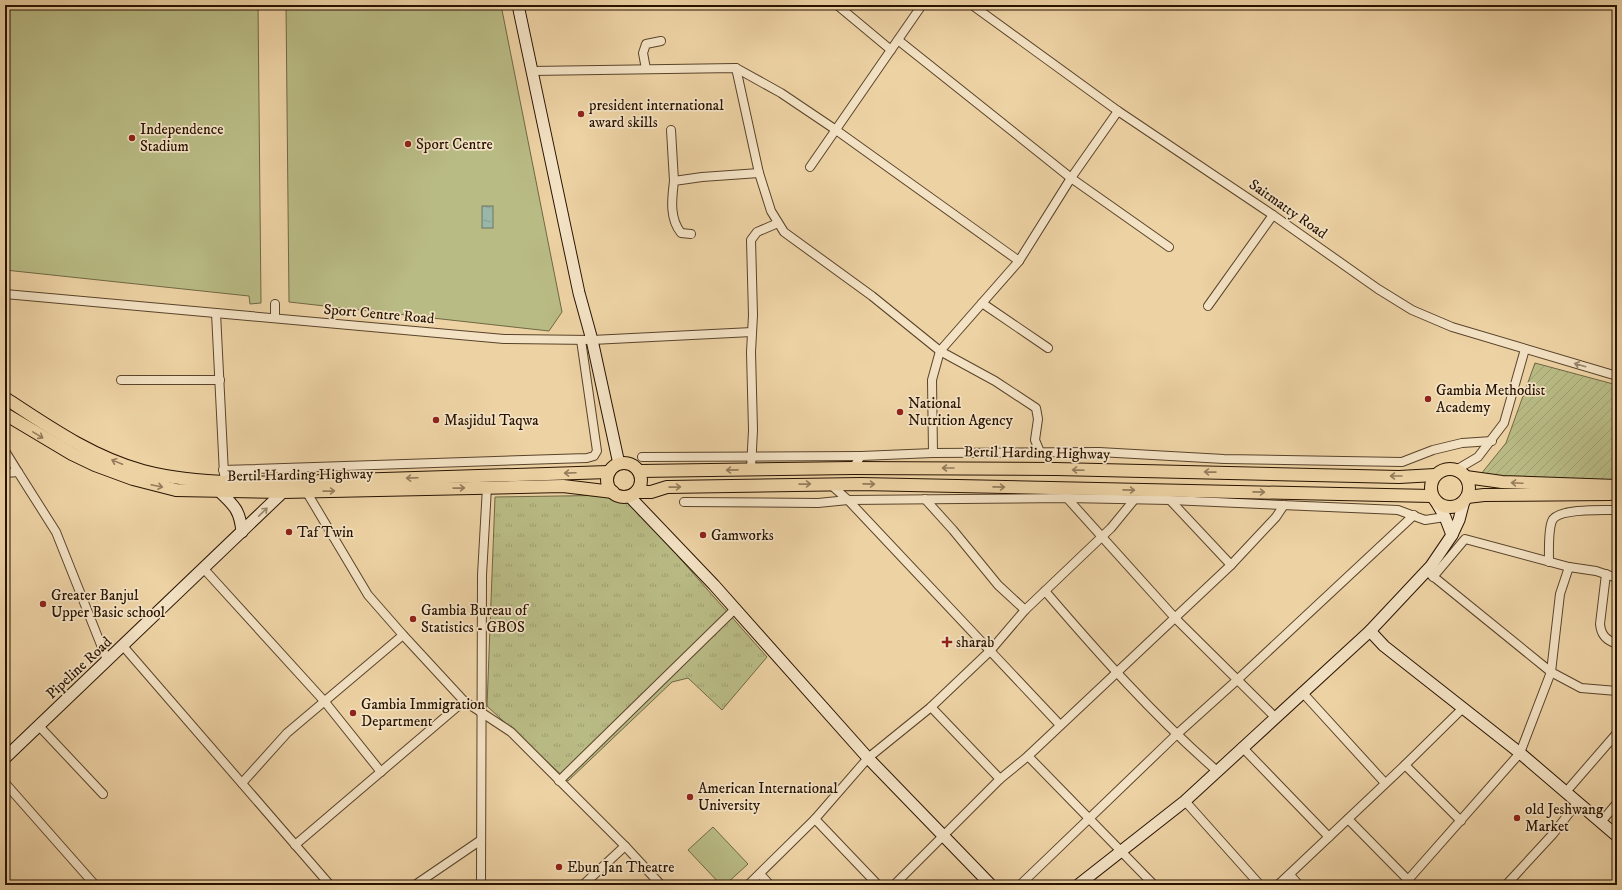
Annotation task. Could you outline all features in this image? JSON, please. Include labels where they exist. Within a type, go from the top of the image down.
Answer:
[{"type":"main road","name":"Bertil Harding Highway","points":[[5,398],[78,445],[122,464],[179,478],[222,481],[296,482],[609,472]]},
{"type":"main road","name":"Bertil Harding Highway","points":[[5,414],[72,454],[115,474],[152,485],[176,490],[222,481],[284,492],[563,486],[613,492]]},
{"type":"main road","points":[[633,494],[641,480],[639,471],[628,464],[619,464],[609,472],[608,485],[613,492],[620,496],[651,492],[667,487],[830,484],[1433,498],[1444,506],[1449,507],[1454,506],[1465,499],[1484,495],[1617,494]]},
{"type":"main road","name":"Bertil Harding Highway","points":[[639,471],[853,468],[1134,470],[1399,476],[1435,475]]},
{"type":"main road","points":[[1433,498],[1430,485],[1435,475],[1445,469],[1502,482],[1617,486]]},
{"type":"main road","points":[[1461,473],[1469,486],[1465,499]]},
{"type":"street","points":[[222,481],[587,458],[594,456],[598,451],[587,340],[579,293],[518,5]]},
{"type":"street","points":[[837,5],[891,50]]},
{"type":"street","points":[[810,167],[922,5]]},
{"type":"street","name":"Saitmatty Road","points":[[972,5],[1118,111],[1273,215],[1378,289],[1412,310],[1452,327],[1617,376]]},
{"type":"street","points":[[646,69],[643,53],[646,44],[661,40]]},
{"type":"street","points":[[898,40],[1071,178],[1169,247]]},
{"type":"street","points":[[531,71],[736,68],[781,93],[836,130],[1019,260]]},
{"type":"street","points":[[736,68],[759,173],[771,211],[778,224],[795,241],[872,296],[940,351],[994,381],[1036,408],[1038,420],[1035,440],[1040,452]]},
{"type":"street","points":[[933,453],[932,380],[940,351],[1019,260],[1071,178],[1118,111]]},
{"type":"street","points":[[671,130],[674,181],[673,217],[676,226],[681,232],[691,234]]},
{"type":"street","points":[[674,181],[702,177],[759,173]]},
{"type":"street","points":[[1208,306],[1273,215]]},
{"type":"street","points":[[751,469],[751,240],[757,232],[778,224]]},
{"type":"street","name":"Sport Centre Road","points":[[5,294],[504,339],[587,340],[752,332]]},
{"type":"street","points":[[982,303],[1048,348]]},
{"type":"street","points":[[275,304],[275,318]]},
{"type":"street","points":[[216,313],[220,380],[222,481],[238,510],[241,518],[242,532]]},
{"type":"street","points":[[587,340],[619,464]]},
{"type":"street","points":[[1461,473],[1492,441],[1504,423],[1525,349]]},
{"type":"street","points":[[121,380],[220,380]]},
{"type":"street","points":[[642,457],[751,455],[861,456],[933,453],[1099,452],[1224,459],[1402,462],[1433,450],[1455,444],[1476,440],[1492,441]]},
{"type":"street","points":[[5,451],[56,532],[107,660]]},
{"type":"street","points":[[853,468],[861,456]]},
{"type":"street","points":[[5,473],[18,472]]},
{"type":"street","points":[[830,484],[848,500],[1060,725]]},
{"type":"street","points":[[487,487],[482,575],[481,840],[481,882],[487,885]]},
{"type":"street","points":[[306,491],[368,595],[403,635],[464,701],[482,715],[511,732],[625,846],[661,885]]},
{"type":"street","name":"Pipeline Road","points":[[5,758],[284,492]]},
{"type":"street","points":[[633,494],[868,758],[992,885]]},
{"type":"street","points":[[684,502],[818,502],[848,500],[1067,498],[1170,500],[1398,510],[1425,520],[1445,517]]},
{"type":"street","points":[[1067,498],[1176,619],[1236,681],[1275,717]]},
{"type":"street","points":[[1433,498],[1445,517],[1452,535]]},
{"type":"street","points":[[1430,574],[1459,520],[1465,499]]},
{"type":"street","points":[[925,500],[953,530],[998,585],[1025,610]]},
{"type":"street","points":[[748,885],[815,819],[868,758],[931,707],[990,651],[1025,610],[1102,536],[1134,500]]},
{"type":"street","points":[[1170,500],[1231,565]]},
{"type":"street","points":[[894,885],[944,837],[1000,779],[1028,756],[1115,673],[1176,619],[1231,565],[1276,517],[1284,505]]},
{"type":"street","points":[[1549,562],[1552,520],[1558,514],[1568,512],[1617,510]]},
{"type":"street","points":[[1020,885],[1176,735],[1414,515]]},
{"type":"street","points":[[1078,885],[1093,872],[1122,852],[1185,801],[1370,631],[1465,539],[1549,562],[1606,574],[1617,578]]},
{"type":"street","points":[[1348,819],[1410,883],[1520,753],[1551,672],[1560,594],[1569,567]]},
{"type":"street","points":[[204,569],[325,702],[381,772]]},
{"type":"street","points":[[1430,574],[1551,672],[1581,688],[1617,692]]},
{"type":"street","points":[[1606,574],[1600,624],[1601,631],[1607,639],[1617,644]]},
{"type":"street","points":[[1044,591],[1115,673],[1176,735],[1216,771]]},
{"type":"street","points":[[559,781],[735,609]]},
{"type":"street","points":[[1370,631],[1384,646],[1520,753],[1617,836]]},
{"type":"street","points":[[242,783],[287,733],[403,635]]},
{"type":"street","points":[[123,646],[330,885]]},
{"type":"street","points":[[1302,692],[1384,783]]},
{"type":"street","points":[[295,845],[464,701]]},
{"type":"street","points":[[931,707],[1000,779]]},
{"type":"street","points":[[1278,885],[1384,783],[1405,765],[1462,708]]},
{"type":"street","points":[[39,726],[103,794]]},
{"type":"street","points":[[1565,793],[1617,733]]},
{"type":"street","points":[[1242,747],[1329,837]]},
{"type":"street","points":[[1028,756],[1154,885]]},
{"type":"street","points":[[1405,765],[1461,821]]},
{"type":"street","points":[[5,783],[95,885]]},
{"type":"street","points":[[1185,801],[1260,885]]},
{"type":"street","points":[[1506,885],[1553,834],[1577,803]]},
{"type":"street","points":[[1601,822],[1617,803]]},
{"type":"street","points":[[815,819],[878,885]]},
{"type":"street","points":[[415,885],[481,840]]},
{"type":"street","points":[[583,885],[625,846]]},
{"type":"street","points":[[1090,885],[1093,872]]},
{"type":"street","points":[[760,874],[770,885]]},
{"type":"street","points":[[1290,875],[1299,885]]},
{"type":"green space","name":"Independence Stadium","points":[[5,5],[258,5],[261,303],[250,304],[249,296],[5,270]]},
{"type":"green space","name":"Sport Centre","points":[[286,5],[501,5],[562,312],[549,331],[289,302]]},
{"type":"green space","points":[[1535,363],[1617,385],[1617,483],[1494,484],[1481,474],[1506,443]]},
{"type":"green space","points":[[624,495],[767,657],[722,710],[688,678],[672,682],[568,781],[487,706],[495,497]]},
{"type":"green space","points":[[713,827],[748,864],[725,885],[721,885],[688,850]]},
{"type":"water","points":[[482,206],[493,206],[493,228],[482,228]]},
{"type":"place","name":"president international award skills","points":[[581,114]]},
{"type":"place","name":"Independence Stadium","points":[[132,138]]},
{"type":"place","name":"Sport Centre","points":[[408,144]]},
{"type":"place","name":"Gambia Methodist Academy","points":[[1428,399]]},
{"type":"place","name":"National Nutrition Agency","points":[[900,412]]},
{"type":"place","name":"Masjidul Taqwa","points":[[436,420]]},
{"type":"place","name":"Taf Twin","points":[[289,532]]},
{"type":"place","name":"Gamworks","points":[[703,535]]},
{"type":"place","name":"Greater Banjul Upper Basic school","points":[[43,604]]},
{"type":"place","name":"Gambia Bureau of Statistics - GBOS","points":[[413,619]]},
{"type":"place","name":"sharab","points":[[947,642]]},
{"type":"place","name":"Gambia Immigration Department","points":[[353,713]]},
{"type":"place","name":"American International University","points":[[690,797]]},
{"type":"place","name":"old Jeshwang Market","points":[[1517,818]]},
{"type":"place","name":"Ebun Jan Theatre","points":[[559,867]]}]
